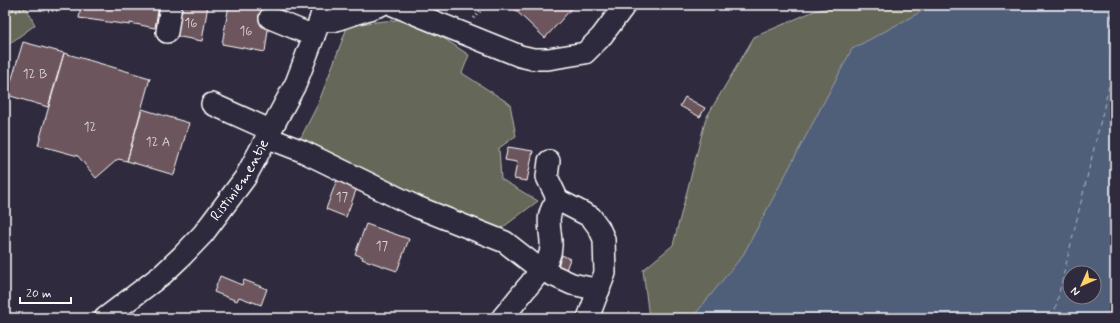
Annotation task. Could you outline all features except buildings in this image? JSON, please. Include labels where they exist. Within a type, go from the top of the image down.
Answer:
[{"type":"street","points":[[167,32],[171,5]]},
{"type":"street","points":[[270,18],[333,21],[381,5]]},
{"type":"street","points":[[393,5],[533,60],[585,54],[601,37],[625,5]]},
{"type":"street","name":"Ristiniementie","points":[[106,318],[163,274],[203,234],[245,178],[296,83],[319,20]]},
{"type":"street","points":[[212,104],[302,152],[418,207],[505,242],[541,270],[572,284],[599,290]]},
{"type":"street","points":[[549,161],[547,177],[558,200],[591,218],[599,228],[604,239],[605,273],[588,318]]},
{"type":"street","points":[[502,318],[549,258],[551,238],[548,220],[552,206],[558,200]]},
{"type":"path","points":[[5,7],[17,11],[33,5],[50,11],[62,9],[67,5]]},
{"type":"green space","points":[[5,5],[25,5],[35,25],[9,44],[5,54]]},
{"type":"green space","points":[[846,5],[926,5],[801,318],[649,318],[643,270],[673,245],[706,118],[754,37],[814,11]]},
{"type":"green space","points":[[413,18],[469,55],[462,73],[510,104],[516,136],[499,148],[501,179],[538,201],[502,228],[460,224],[298,143],[318,104],[348,25]]},
{"type":"water","points":[[926,5],[1115,5],[1115,318],[692,318],[743,255],[852,49],[924,10]]},
{"type":"ferry route","points":[[1053,318],[1111,78],[1112,5]]}]
